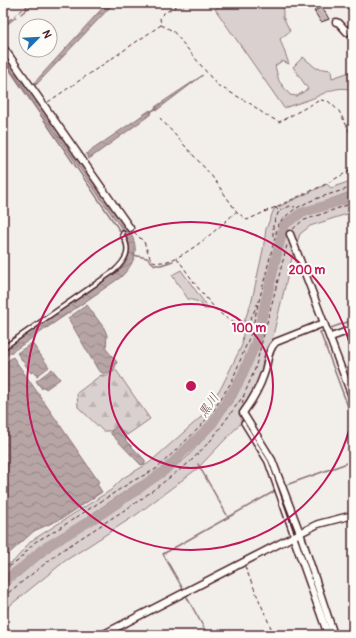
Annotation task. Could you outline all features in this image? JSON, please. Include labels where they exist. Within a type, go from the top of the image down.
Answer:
[{"type":"street","points":[[336,22],[340,23],[347,32],[353,26]]},
{"type":"street","points":[[3,47],[25,79],[32,86],[130,228]]},
{"type":"street","points":[[290,234],[353,399]]},
{"type":"street","points":[[326,328],[276,342],[272,346],[265,373],[256,394],[243,413],[272,460],[300,533],[334,635]]},
{"type":"street","points":[[330,337],[353,329]]},
{"type":"street","points":[[102,635],[243,561],[318,524],[353,516]]},
{"type":"street","points":[[293,536],[328,635]]},
{"type":"lane","points":[[3,348],[114,271],[123,263],[128,253],[128,247],[122,235],[123,234]]},
{"type":"lane","points":[[243,423],[267,462],[293,536]]},
{"type":"path","points":[[3,25],[31,3]]},
{"type":"path","points":[[160,25],[160,18],[164,13],[182,3]]},
{"type":"path","points":[[44,104],[160,25]]},
{"type":"path","points":[[160,25],[173,31],[217,85],[251,104],[264,114],[279,122],[320,100],[328,101],[339,111],[353,138]]},
{"type":"path","points":[[160,118],[211,175],[237,212],[247,220],[324,185],[353,169]]},
{"type":"path","points":[[3,570],[18,561],[35,542],[55,532],[130,482],[156,469],[200,427],[213,411],[232,380],[251,333],[273,237],[278,224],[296,207],[353,187]]},
{"type":"path","points":[[3,597],[61,551],[81,540],[146,495],[190,462],[212,439],[244,395],[255,369],[290,234],[294,227],[302,221],[353,202]]},
{"type":"path","points":[[273,237],[273,224],[279,211],[290,206],[296,207]]},
{"type":"path","points":[[274,207],[279,211]]},
{"type":"path","points":[[130,228],[144,242],[151,260],[161,264],[176,258],[204,240],[237,212]]},
{"type":"path","points":[[176,258],[217,311],[234,322],[245,324],[249,321],[259,301]]},
{"type":"path","points":[[243,561],[274,635]]},
{"type":"green space","points":[[225,3],[287,3],[283,8],[283,17],[290,31],[280,39],[289,64],[282,61],[275,66],[279,81],[290,95],[297,96],[308,89],[293,67],[303,57],[316,68],[331,70],[332,78],[353,71],[353,90],[341,88],[336,89],[284,108],[215,9]]},
{"type":"green space","points":[[353,180],[353,191],[296,212],[284,222],[278,234],[255,333],[236,382],[217,414],[204,430],[159,472],[135,485],[56,538],[38,547],[20,566],[3,576],[3,567],[14,561],[31,541],[111,490],[123,478],[149,463],[201,417],[222,386],[242,345],[244,322],[252,300],[266,229],[274,209],[327,184],[331,188]]},
{"type":"green space","points":[[353,198],[353,212],[310,226],[300,234],[294,250],[264,372],[254,393],[241,413],[241,423],[198,468],[136,515],[65,561],[3,611],[3,589],[53,548],[139,494],[186,458],[210,432],[235,398],[245,379],[267,315],[281,255],[284,234],[290,224],[300,217]]},
{"type":"green space","points":[[181,270],[209,309],[204,309],[200,302],[188,299],[172,275]]},
{"type":"green space","points":[[116,370],[150,419],[127,435],[117,426],[111,431],[103,431],[78,407],[77,393],[101,375],[107,376]]},
{"type":"water","points":[[107,3],[114,3],[36,85],[34,83]]},
{"type":"water","points":[[3,51],[130,232],[135,245],[135,250],[130,267],[121,277],[3,358],[3,351],[117,272],[125,264],[130,250],[126,235],[3,58]]},
{"type":"water","points":[[203,75],[157,110],[155,109],[155,107]]},
{"type":"water","points":[[150,110],[152,113],[89,159],[86,154]]},
{"type":"water","points":[[87,305],[104,328],[107,335],[106,349],[117,362],[114,370],[104,374],[98,370],[68,318]]},
{"type":"water","points":[[32,343],[49,367],[37,376],[34,371],[31,373],[17,353]]},
{"type":"water","points":[[13,357],[99,482],[97,484],[102,492],[63,518],[34,531],[3,559],[3,364]]},
{"type":"water","points":[[52,369],[60,379],[46,389],[44,387],[42,389],[36,381]]},
{"type":"water","points":[[117,426],[125,435],[126,441],[145,460],[145,464],[141,465],[111,434],[111,431]]},
{"type":"building","points":[[322,7],[329,19],[321,22],[314,11]]},
{"type":"waterway","points":[[21,14],[34,3]]},
{"type":"waterway","points":[[3,27],[16,17]]},
{"type":"waterway","points":[[3,60],[120,231]]},
{"type":"waterway","points":[[150,112],[157,108]]},
{"type":"waterway","name":"黒川","points":[[3,581],[24,566],[43,549],[103,513],[164,471],[212,424],[239,382],[255,345],[284,225],[301,213],[353,197]]},
{"type":"waterway","points":[[133,255],[147,258],[155,265],[161,265],[173,261]]},
{"type":"waterway","points":[[328,329],[353,320]]},
{"type":"waterway","points":[[325,331],[320,332],[353,420]]},
{"type":"waterway","points":[[286,485],[353,461]]},
{"type":"waterway","points":[[198,464],[228,517]]},
{"type":"waterway","points":[[273,470],[295,533]]},
{"type":"waterway","points":[[183,589],[163,554],[275,491]]},
{"type":"waterway","points":[[297,536],[318,599]]},
{"type":"waterway","points":[[185,594],[208,635]]}]
